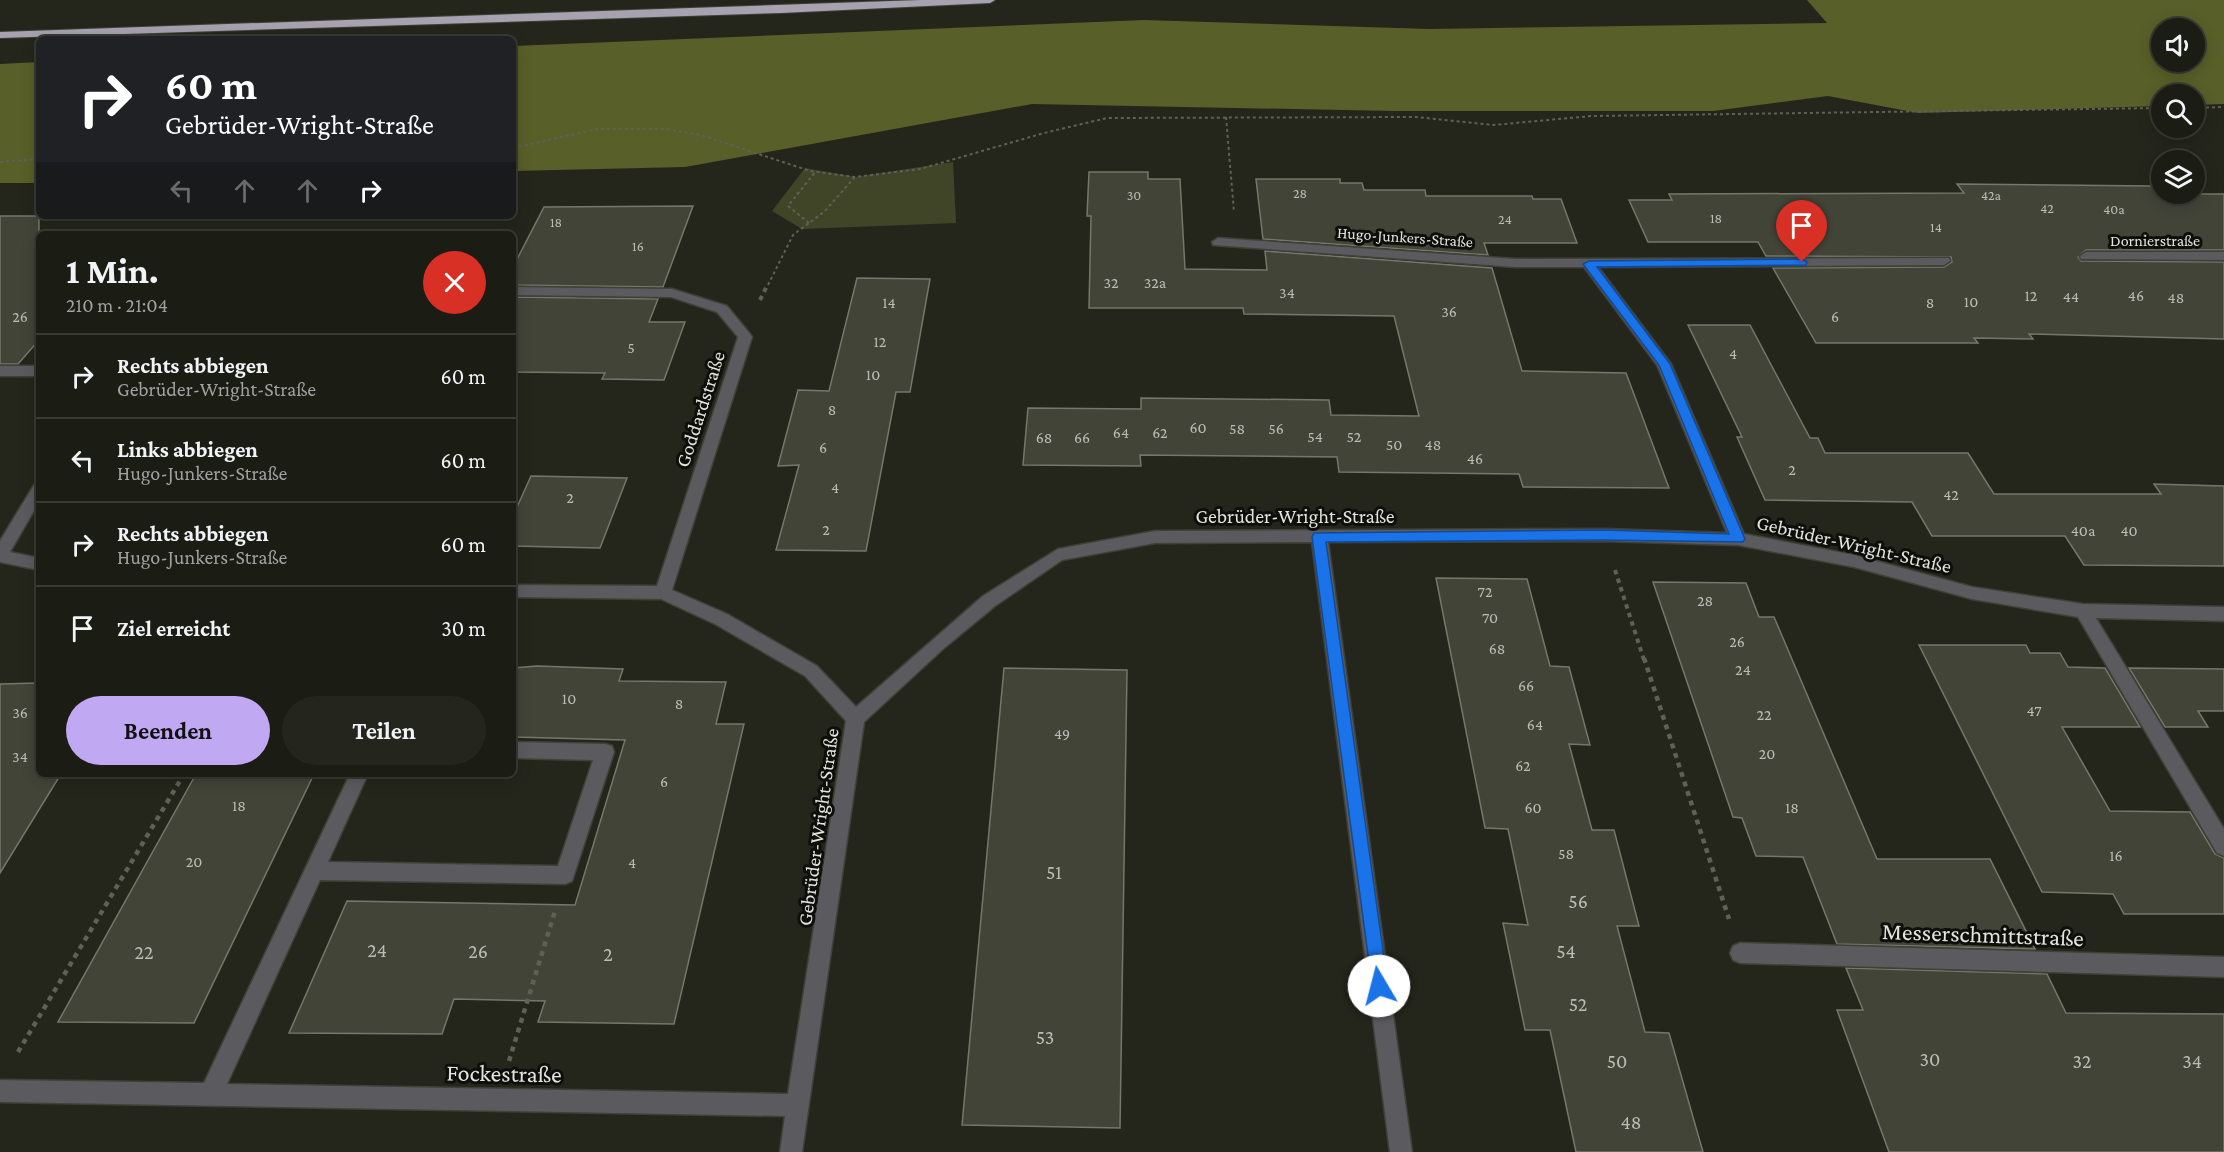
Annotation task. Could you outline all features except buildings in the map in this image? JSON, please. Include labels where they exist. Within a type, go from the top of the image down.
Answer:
[{"type":"highway","points":[[0,35],[770,10],[990,0]]},
{"type":"street","name":"Hugo-Junkers-Straße","points":[[1218,242],[1515,263],[1944,261]]},
{"type":"street","name":"Dornierstraße","points":[[2086,256],[2224,256]]},
{"type":"street","points":[[1589,264],[1664,364],[1738,539]]},
{"type":"street","name":"Goddardstraße","points":[[516,291],[672,293],[722,309],[745,337],[663,593]]},
{"type":"street","points":[[0,371],[36,371]]},
{"type":"street","points":[[36,494],[0,556],[36,563]]},
{"type":"street","name":"Gebrüder-Wright-Straße","points":[[791,1152],[855,719],[972,615],[1059,555],[1155,537],[1604,535],[1738,539],[1854,561],[1972,593],[2083,611],[2224,614]]},
{"type":"street","points":[[1318,537],[1401,1152]]},
{"type":"street","points":[[516,591],[663,593],[721,619],[811,671],[855,719]]},
{"type":"street","points":[[2083,611],[2224,847]]},
{"type":"street","points":[[314,871],[565,875],[605,752],[516,750]]},
{"type":"street","points":[[210,1095],[358,777]]},
{"type":"street","name":"Messerschmittstraße","points":[[1740,953],[2224,967]]},
{"type":"street","name":"Fockestraße","points":[[0,1091],[798,1105]]},
{"type":"path","points":[[2205,108],[2224,107]]},
{"type":"path","points":[[516,147],[600,129],[680,131],[729,142],[781,162],[816,171],[855,177],[934,168],[1073,124],[1107,118],[1416,117],[1493,125],[1592,116],[2151,108]]},
{"type":"path","points":[[1226,117],[1237,243]]},
{"type":"path","points":[[0,162],[36,159]]},
{"type":"path","points":[[809,223],[788,206],[816,171]]},
{"type":"path","points":[[745,337],[760,298],[793,236],[825,211],[855,177]]},
{"type":"path","points":[[1604,535],[1740,953]]},
{"type":"path","points":[[12,1062],[182,777]]},
{"type":"path","points":[[497,1100],[565,875]]},
{"type":"green space","points":[[1807,0],[2224,0],[2224,104],[2205,105],[2205,84],[2151,84],[2151,106],[1918,113],[1828,96],[1713,111],[1393,111],[1032,104],[685,167],[516,171],[516,46],[1144,20],[1429,29],[1827,23]]},
{"type":"green space","points":[[36,62],[36,183],[0,183],[0,64]]},
{"type":"green space","points":[[953,162],[956,223],[802,229],[772,211],[805,168],[855,177]]},
{"type":"route","points":[[1379,986],[1318,537],[1604,535],[1738,539],[1664,364],[1589,264],[1802,262]]}]
